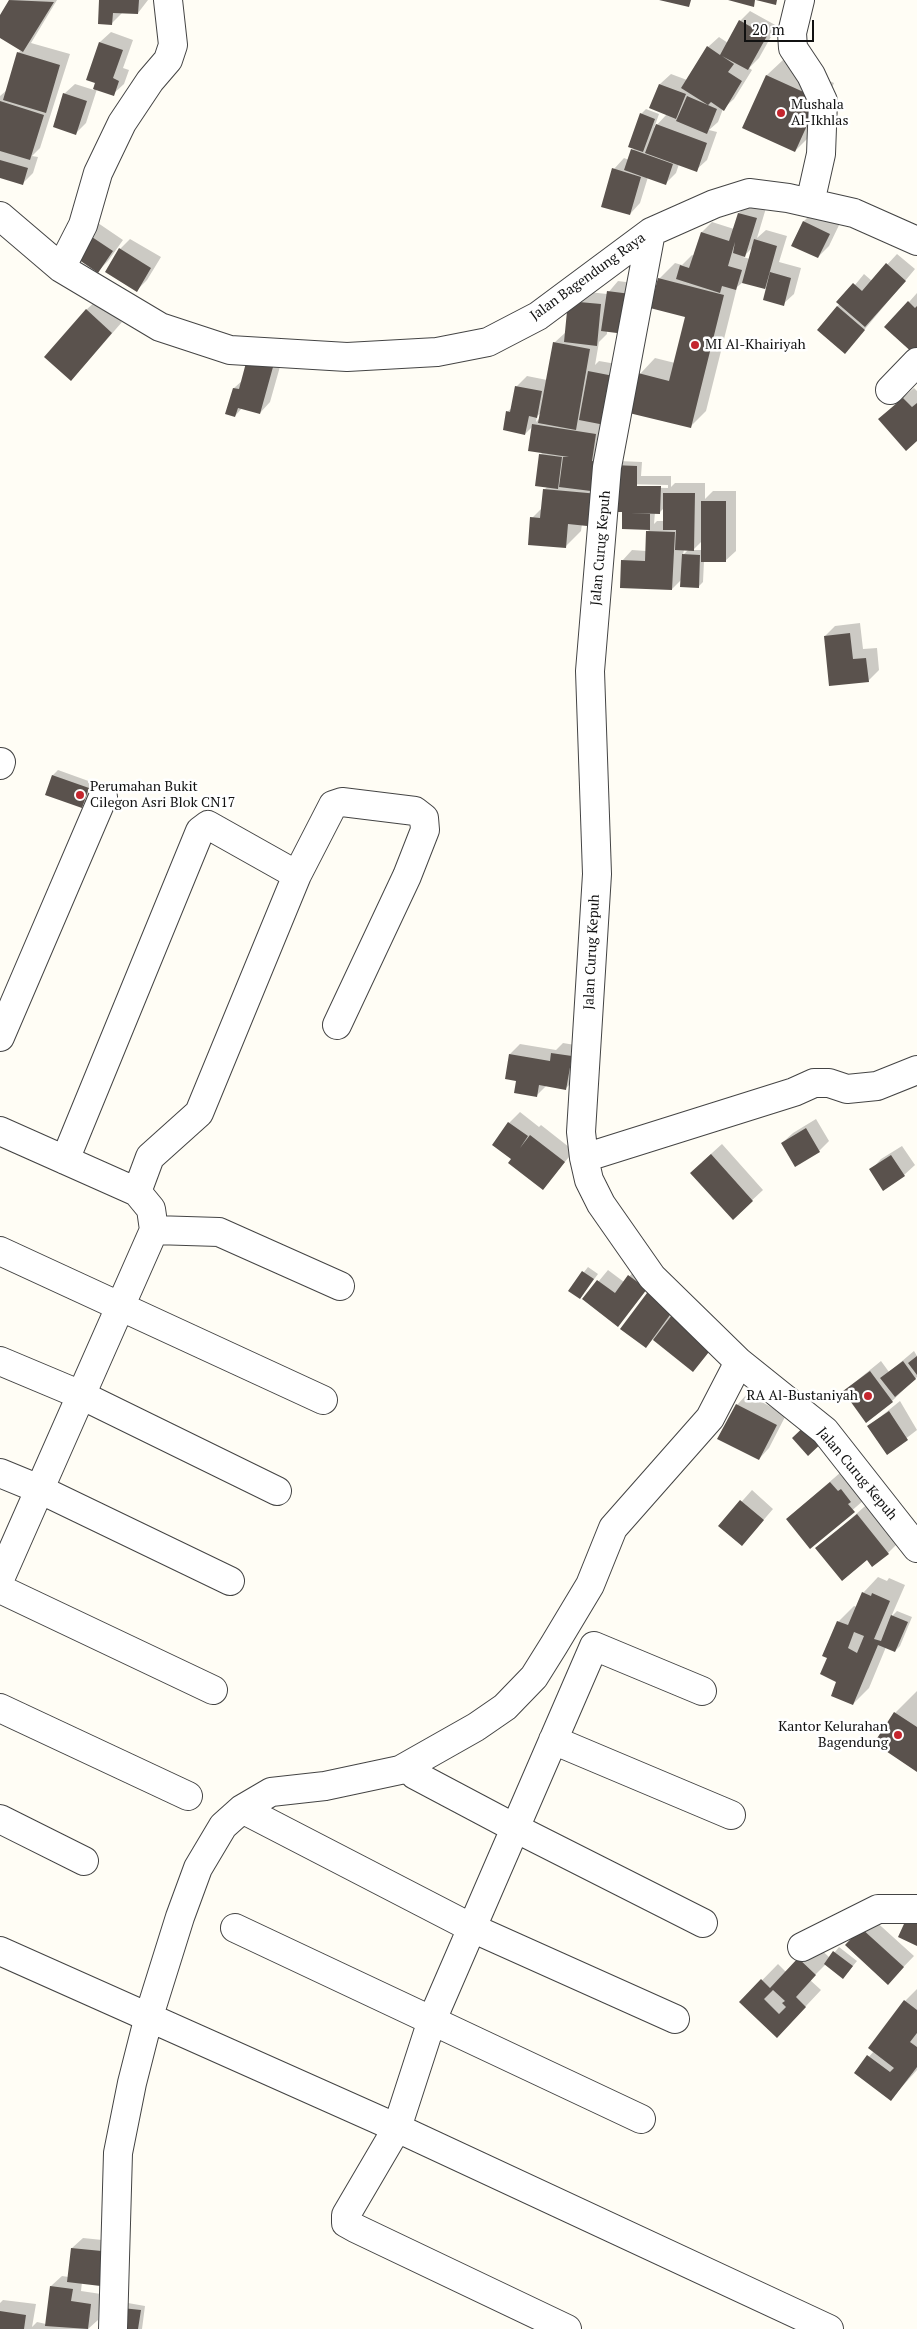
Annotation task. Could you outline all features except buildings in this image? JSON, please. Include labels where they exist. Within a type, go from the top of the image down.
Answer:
[{"type":"street","points":[[61,268],[83,225],[98,173],[122,123],[150,81],[168,60],[172,46],[168,0]]},
{"type":"street","points":[[800,0],[792,33],[792,48],[811,75],[823,101],[821,154],[810,203]]},
{"type":"street","name":"Jalan Bagendung Raya","points":[[0,216],[61,268],[160,327],[230,350],[346,357],[437,352],[488,342],[538,316],[651,232],[714,204],[748,193],[810,203],[854,213],[917,241]]},
{"type":"street","name":"Jalan Curug Kepuh","points":[[651,232],[607,467],[590,671],[597,874],[581,1132],[584,1158],[589,1180],[601,1204],[652,1277],[739,1362],[825,1431],[917,1548]]},
{"type":"street","points":[[890,390],[917,362]]},
{"type":"street","points":[[0,1037],[103,797]]},
{"type":"street","points":[[137,1192],[150,1157],[199,1113],[297,875],[333,805],[342,802],[415,811],[424,818],[425,830],[407,876],[337,1026]]},
{"type":"street","points":[[65,1160],[200,831],[208,825],[297,875]]},
{"type":"street","points":[[584,1158],[794,1092],[814,1083],[829,1083],[847,1089],[870,1086],[917,1070]]},
{"type":"street","points":[[0,1130],[137,1192],[151,1209],[154,1230],[0,1579]]},
{"type":"street","points":[[154,1230],[219,1232],[340,1286]]},
{"type":"street","points":[[0,1251],[323,1400]]},
{"type":"street","points":[[0,1361],[80,1395],[277,1491]]},
{"type":"street","points":[[113,2329],[118,2153],[149,2016],[180,1917],[198,1868],[223,1826],[242,1809],[271,1792],[325,1786],[400,1770],[476,1728],[505,1707],[534,1677],[554,1645],[590,1585],[613,1528],[710,1418],[739,1362]]},
{"type":"street","points":[[0,1473],[39,1489],[230,1580]]},
{"type":"street","points":[[0,1589],[213,1690]]},
{"type":"street","points":[[567,2329],[346,2223],[346,2215],[397,2128],[432,2020],[594,1646],[702,1690]]},
{"type":"street","points":[[0,1708],[188,1796]]},
{"type":"street","points":[[553,1740],[731,1815]]},
{"type":"street","points":[[415,1775],[703,1923]]},
{"type":"street","points":[[242,1809],[472,1928],[675,2019]]},
{"type":"street","points":[[0,1819],[84,1861]]},
{"type":"street","points":[[802,1947],[878,1909],[917,1909]]},
{"type":"street","points":[[235,1928],[641,2119]]},
{"type":"street","points":[[0,1951],[93,1995],[149,2016],[397,2128],[829,2329]]},
{"type":"place","name":"Mushala Al-Ikhlas","points":[[781,113]]},
{"type":"place","name":"MI Al-Khairiyah","points":[[695,345]]},
{"type":"place","name":"Perumahan Bukit Cilegon Asri Blok CN17","points":[[80,795]]},
{"type":"place","name":"RA Al-Bustaniyah","points":[[868,1396]]},
{"type":"place","name":"Kantor Kelurahan Bagendung","points":[[898,1735]]}]
